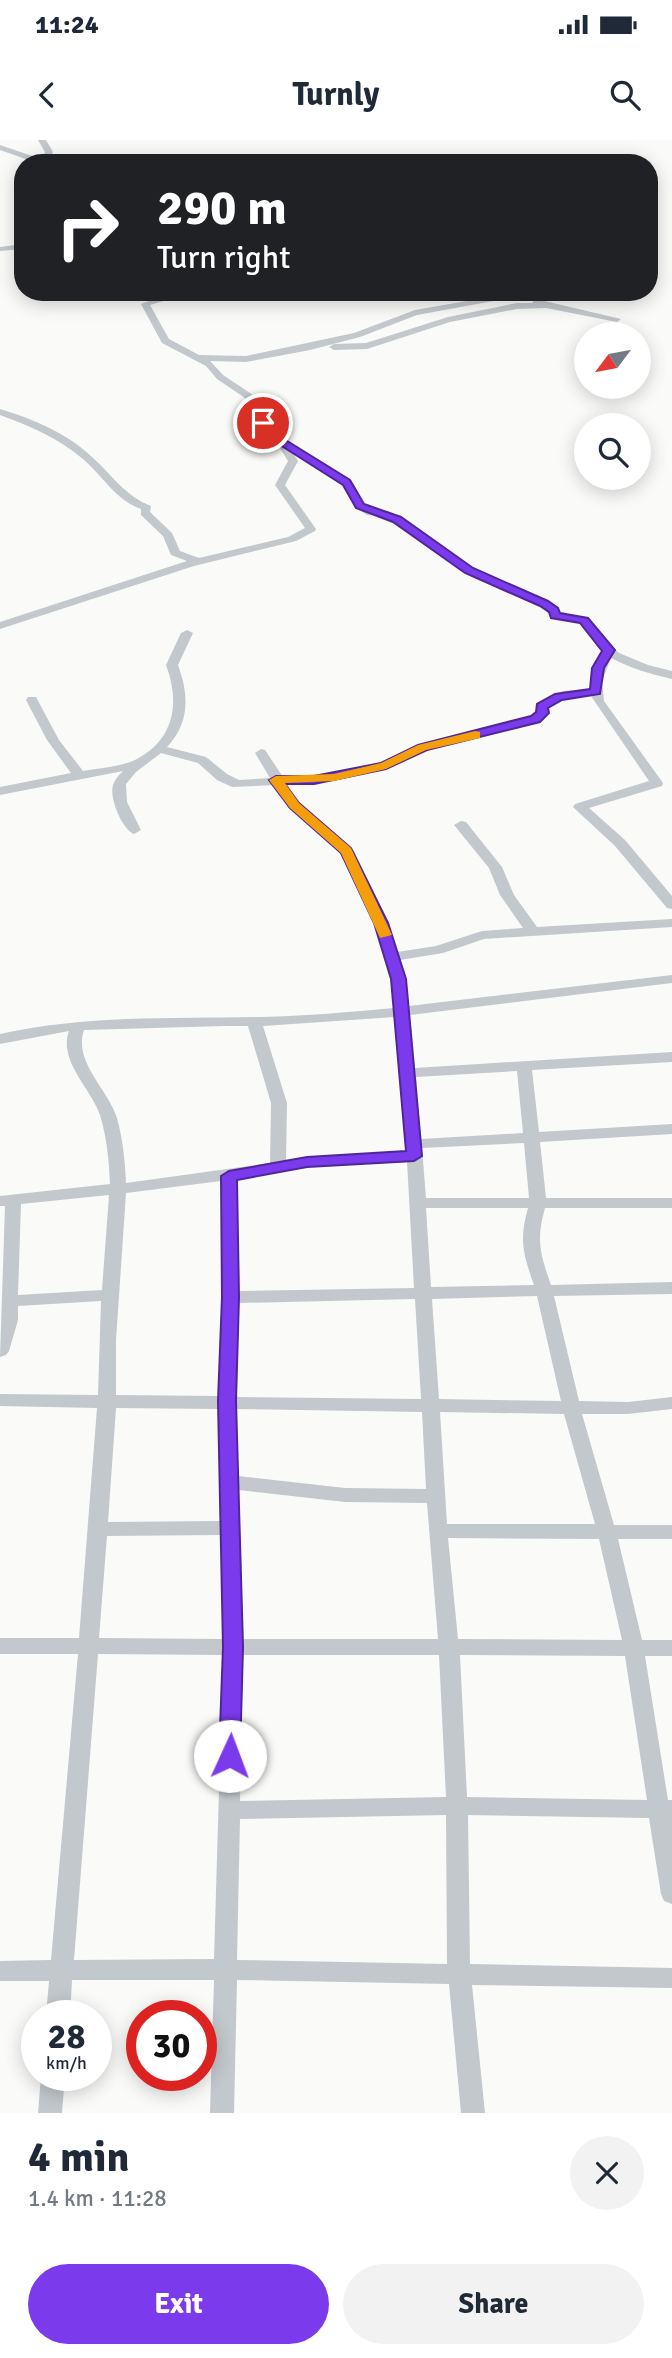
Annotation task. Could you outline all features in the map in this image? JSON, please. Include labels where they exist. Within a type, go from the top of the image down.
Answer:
[{"type":"street","points":[[0,147],[20,154]]},
{"type":"street","points":[[0,626],[199,562],[292,539],[311,529],[280,485],[293,461],[281,441],[254,411],[250,397],[243,390],[220,377],[200,358],[164,341],[145,304],[154,301]]},
{"type":"street","points":[[200,358],[246,359],[310,347],[358,335],[415,313],[474,301]]},
{"type":"street","points":[[535,301],[617,319]]},
{"type":"street","points":[[310,347],[367,346],[448,320],[517,306],[546,305]]},
{"type":"street","points":[[0,412],[45,428],[87,457],[129,501],[147,508],[145,513],[168,535],[175,553],[199,562]]},
{"type":"street","points":[[281,441],[347,483],[360,506],[397,520],[469,570],[544,604],[554,610],[555,615],[584,620],[601,645],[609,650],[658,673],[672,675]]},
{"type":"street","points":[[134,830],[120,795],[120,784],[173,736],[183,699],[172,665],[187,633]]},
{"type":"street","points":[[609,650],[598,668],[595,692],[598,701],[614,721],[630,750],[657,783],[580,807],[620,843],[672,905]]},
{"type":"street","points":[[161,748],[202,760],[230,782],[334,778],[386,765],[422,748],[535,719],[543,713],[541,707],[559,697],[595,692]]},
{"type":"street","points":[[32,700],[55,746],[80,776]]},
{"type":"street","points":[[261,753],[294,805],[346,851],[381,923],[399,979],[418,1203],[438,1531],[449,1647],[457,1806],[459,1974],[473,2113]]},
{"type":"street","points":[[0,791],[139,764]]},
{"type":"street","points":[[461,825],[495,867],[507,895],[534,933]]},
{"type":"street","points":[[392,957],[439,950],[482,936],[672,923]]},
{"type":"street","points":[[0,1039],[78,1027],[254,1022],[403,1013],[672,979]]},
{"type":"street","points":[[254,1022],[279,1103],[278,1166]]},
{"type":"street","points":[[59,2000],[107,1400],[110,1295],[118,1190],[117,1154],[109,1118],[103,1101],[78,1063],[74,1038],[78,1027]]},
{"type":"street","points":[[408,1073],[672,1056]]},
{"type":"street","points":[[524,1064],[534,1137],[538,1203],[530,1231],[532,1255],[544,1289],[583,1455],[607,1532],[634,1648],[665,1809],[672,1894]]},
{"type":"street","points":[[0,1351],[9,1320],[10,1301],[6,1277],[6,1201],[118,1190],[229,1176],[278,1166],[534,1137],[672,1129]]},
{"type":"street","points":[[222,2113],[233,1647],[227,1401],[231,1297],[229,1176]]},
{"type":"street","points":[[418,1203],[672,1203]]},
{"type":"street","points":[[231,1297],[672,1288]]},
{"type":"street","points":[[10,1301],[110,1295]]},
{"type":"street","points":[[0,1400],[628,1408],[672,1403]]},
{"type":"street","points":[[229,1482],[345,1495],[437,1496]]},
{"type":"street","points":[[97,1529],[230,1528]]},
{"type":"street","points":[[438,1531],[672,1532]]},
{"type":"street","points":[[0,1646],[672,1648]]},
{"type":"street","points":[[228,1811],[457,1806],[665,1809]]},
{"type":"street","points":[[0,1971],[224,1970],[672,1978]]},
{"type":"street","points":[[50,2113],[52,2091]]},
{"type":"slow traffic","points":[[385,935],[360,876],[346,851],[294,805],[276,780],[334,778],[386,765],[422,748],[475,735]]},
{"type":"route","points":[[230,1756],[233,1647],[227,1401],[231,1297],[229,1176],[307,1162],[414,1156],[399,979],[381,923],[346,851],[294,805],[276,780],[334,778],[386,765],[422,748],[502,730],[535,719],[543,713],[541,707],[547,702],[567,694],[595,692],[598,668],[609,650],[601,645],[584,620],[558,617],[554,610],[544,604],[469,570],[397,520],[384,513],[371,513],[360,506],[347,483],[281,441],[263,423]]}]
